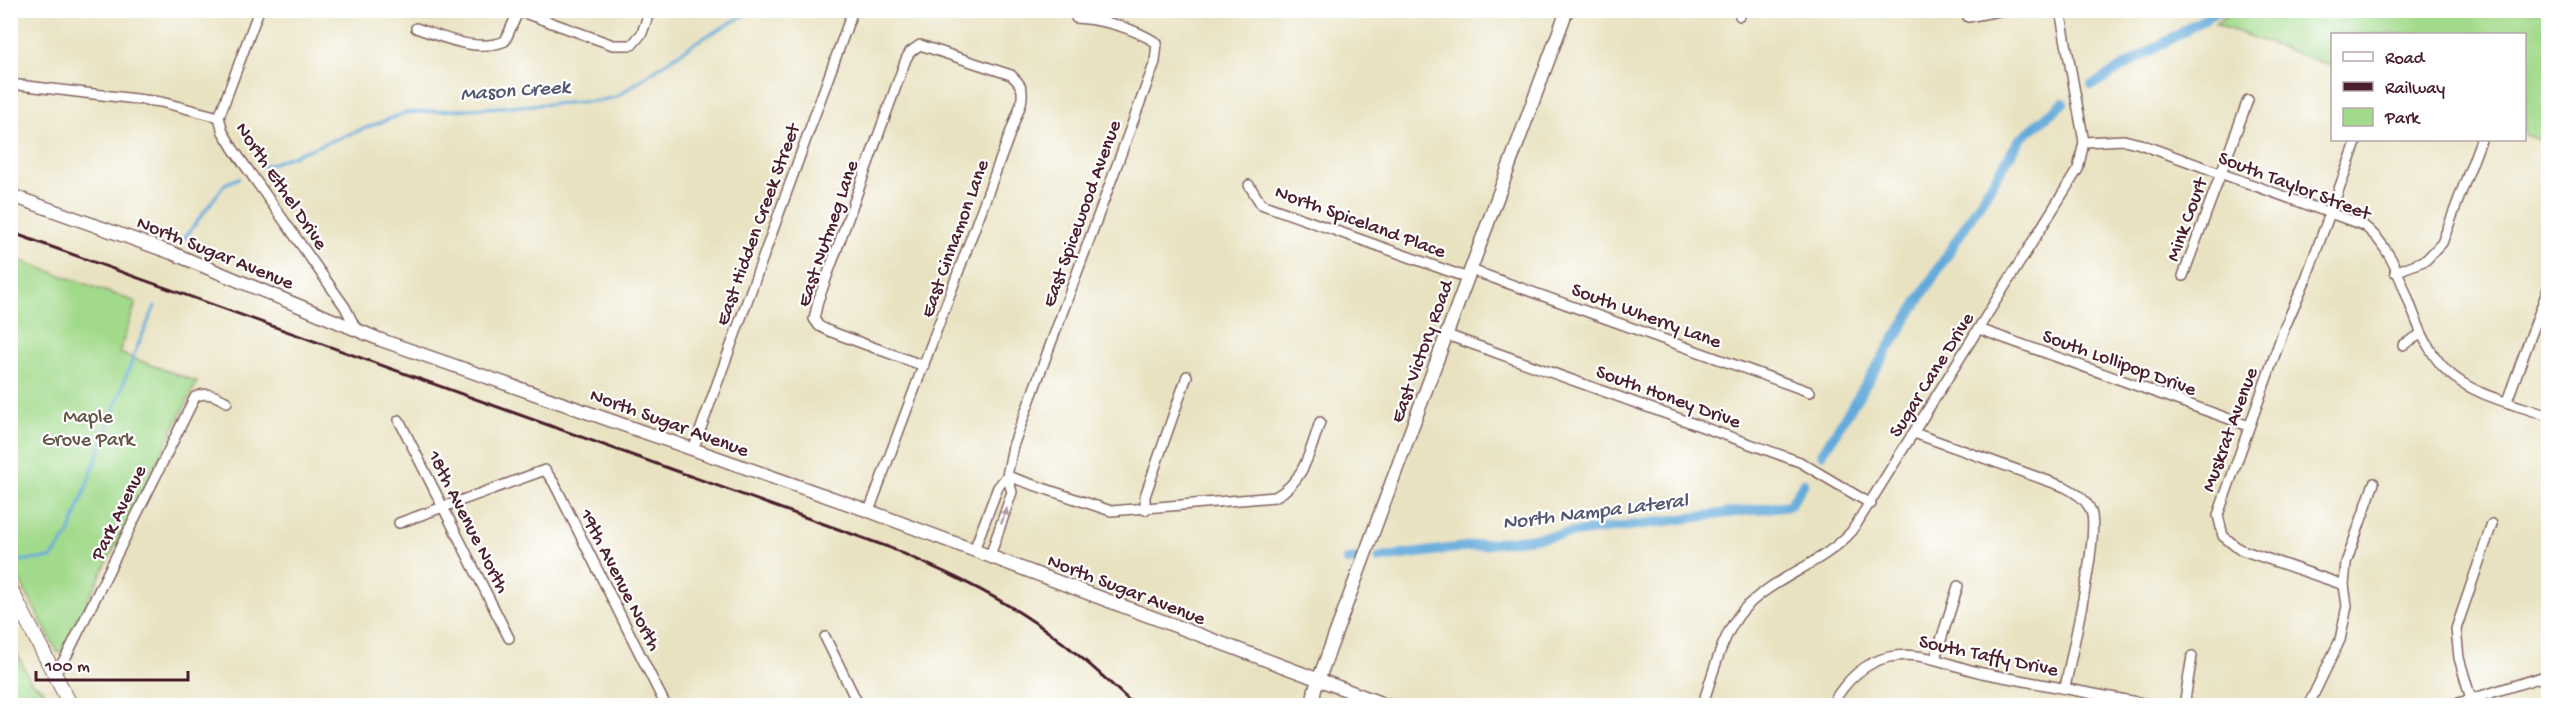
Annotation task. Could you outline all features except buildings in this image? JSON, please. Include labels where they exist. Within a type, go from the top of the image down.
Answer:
[{"type":"main road","points":[[10,588],[70,705]]},
{"type":"street","points":[[219,117],[259,10]]},
{"type":"street","points":[[416,28],[478,45],[494,46],[505,41],[519,11],[613,45],[632,45],[642,33],[650,10]]},
{"type":"street","name":"East Hidden Creek Street","points":[[693,450],[853,10]]},
{"type":"street","name":"East Victory Road","points":[[1312,705],[1319,680],[1567,10]]},
{"type":"street","points":[[1968,17],[2004,10]]},
{"type":"street","name":"Sugar Cane Drive","points":[[1702,705],[1725,642],[1743,610],[1769,589],[1839,546],[1871,504],[2071,183],[2081,162],[2084,142],[2060,10]]},
{"type":"street","name":"East Spicewood Avenue","points":[[974,550],[998,487],[1007,476],[1013,447],[1155,62],[1156,43],[1142,34],[1097,19],[1077,18]]},
{"type":"street","name":"East Cinnamon Lane","points":[[869,511],[1023,93],[1021,84],[1011,75],[928,46],[914,48]]},
{"type":"street","name":"East Nutmeg Lane","points":[[914,48],[910,52],[898,81],[818,301],[814,319],[819,326],[829,331],[924,366]]},
{"type":"street","name":"North Ethel Drive","points":[[10,84],[161,102],[219,117],[223,132],[234,150],[345,307],[356,329]]},
{"type":"street","name":"Mink Court","points":[[2183,276],[2248,100]]},
{"type":"street","name":"South Taylor Street","points":[[2084,142],[2124,140],[2363,225],[2384,246],[2421,334],[2448,372],[2463,383],[2548,416]]},
{"type":"street","name":"Muskrat Avenue","points":[[2343,585],[2240,549],[2223,536],[2219,525],[2220,505],[2284,329],[2357,141]]},
{"type":"street","points":[[2395,272],[2426,260],[2442,243],[2481,141]]},
{"type":"street","name":"North Spiceland Place","points":[[1249,185],[1261,204],[1470,274]]},
{"type":"street","name":"North Sugar Avenue","points":[[10,195],[172,253],[356,329],[869,511],[1389,705]]},
{"type":"street","name":"South Wherry Lane","points":[[1470,274],[1810,392]]},
{"type":"street","points":[[2507,401],[2548,289]]},
{"type":"street","name":"South Lollipop Drive","points":[[1979,329],[2249,426]]},
{"type":"street","points":[[2403,345],[2421,334]]},
{"type":"street","name":"South Honey Drive","points":[[1448,335],[1800,462],[1871,504]]},
{"type":"street","points":[[1145,510],[1144,496],[1187,376]]},
{"type":"street","name":"Park Avenue","points":[[55,674],[67,655],[195,397],[202,393],[214,394],[228,402]]},
{"type":"street","name":"18th Avenue North","points":[[399,420],[509,638]]},
{"type":"street","points":[[1007,476],[1111,511],[1145,510],[1275,497],[1298,479],[1320,422]]},
{"type":"street","points":[[1914,433],[2065,487],[2077,494],[2091,510],[2093,536],[2065,688]]},
{"type":"street","name":"19th Avenue North","points":[[443,508],[545,470],[554,483],[666,705]]},
{"type":"street","name":"East Spicewood Avenue","points":[[990,556],[1012,492],[1007,476]]},
{"type":"street","points":[[2308,705],[2340,640],[2347,606],[2343,585],[2346,563],[2374,483]]},
{"type":"street","points":[[399,523],[443,508]]},
{"type":"street","points":[[2471,699],[2458,658],[2456,629],[2492,524]]},
{"type":"street","points":[[1935,659],[1958,586]]},
{"type":"street","points":[[825,637],[859,705]]},
{"type":"street","name":"South Taffy Drive","points":[[1831,705],[1852,676],[1869,665],[1887,658],[1909,655],[1935,659],[1980,672],[2158,705]]},
{"type":"street","points":[[2184,705],[2192,656]]},
{"type":"street","points":[[2449,705],[2548,675]]},
{"type":"green space","points":[[2234,10],[2548,11],[2548,143],[2526,135],[2526,33],[2331,33],[2331,66],[2215,24]]},
{"type":"green space","name":"Maple Grove Park","points":[[10,257],[136,302],[119,353],[197,382],[63,650],[58,653],[11,564]]},
{"type":"green space","points":[[11,641],[31,682],[42,689],[51,705],[11,705]]},
{"type":"waterway","name":"Mason Creek","points":[[263,167],[405,113],[597,101],[616,97],[696,42],[754,10]]},
{"type":"waterway","name":"North Nampa Lateral","points":[[2092,85],[2220,10]]},
{"type":"waterway","name":"North Nampa Lateral","points":[[1822,454],[2020,139],[2063,103]]},
{"type":"waterway","name":"Mason Creek","points":[[184,239],[225,184],[239,178]]},
{"type":"waterway","name":"Mason Creek","points":[[17,561],[51,558],[69,534],[135,352],[155,306]]},
{"type":"waterway","name":"North Nampa Lateral","points":[[1379,558],[1790,505],[1804,483]]},
{"type":"waterway","name":"North Nampa Lateral","points":[[1347,560],[1356,559]]},
{"type":"railway","points":[[10,232],[888,547],[942,571],[1012,607],[1070,648],[1135,706]]}]
